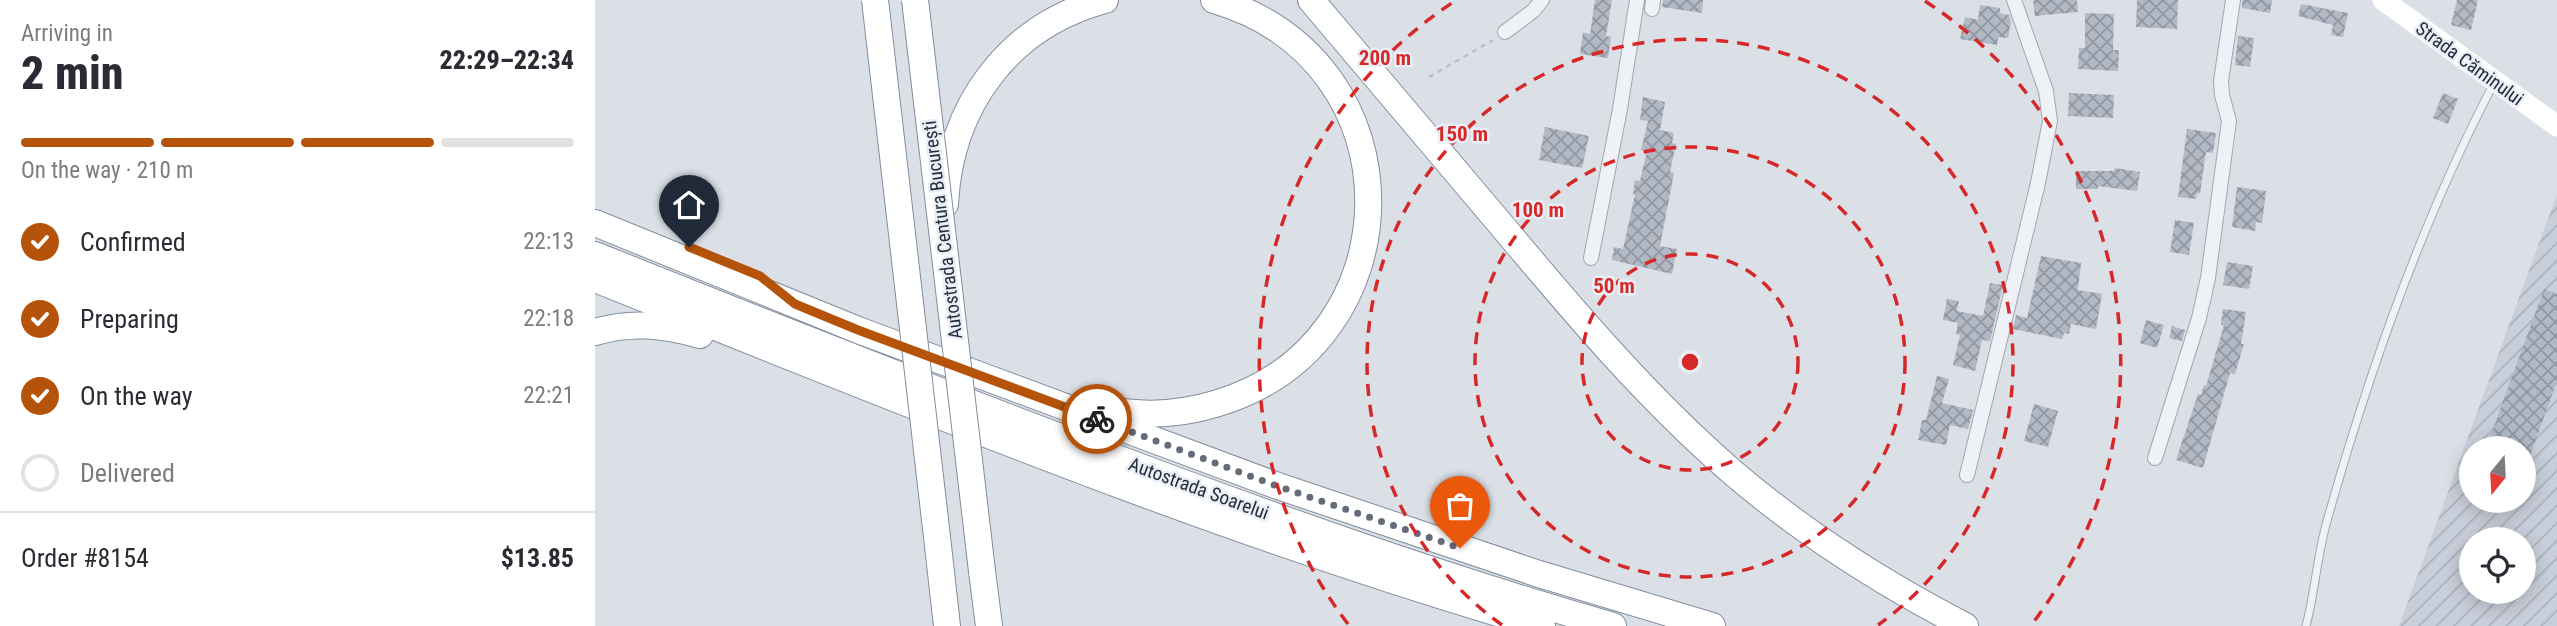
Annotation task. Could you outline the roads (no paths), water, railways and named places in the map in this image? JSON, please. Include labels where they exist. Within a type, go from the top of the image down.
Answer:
[{"type":"highway","name":"Autostrada Centura București","points":[[875,0],[947,626]]},
{"type":"highway","name":"Autostrada Centura București","points":[[915,0],[989,626]]},
{"type":"highway","points":[[944,251],[946,181],[950,156],[958,132],[977,95],[1005,58],[1031,36],[1065,15],[1105,0]]},
{"type":"highway","points":[[1014,388],[1050,391],[1090,405],[1152,414],[1187,411],[1231,400],[1263,384],[1296,359],[1325,328],[1348,292],[1360,260],[1368,221],[1367,171],[1359,133],[1343,98],[1313,58],[1291,38],[1262,19],[1214,0]]},
{"type":"highway","points":[[1311,0],[1603,346],[1688,431],[1733,472],[1829,545],[1881,579],[1965,626]]},
{"type":"highway","points":[[595,209],[760,276],[795,304]]},
{"type":"highway","name":"Autostrada Soarelui","points":[[595,223],[858,330],[1277,486],[1408,531],[1712,626]]},
{"type":"highway","name":"Autostrada Soarelui","points":[[595,255],[1022,422],[1251,508],[1506,594],[1613,626]]},
{"type":"highway","points":[[595,279],[1154,497],[1389,579],[1542,626]]},
{"type":"highway","points":[[595,332],[647,324],[671,327],[733,345],[778,351]]},
{"type":"highway","points":[[1389,579],[1500,626]]},
{"type":"street","points":[[1505,32],[1533,11],[1542,0]]},
{"type":"street","points":[[1591,258],[1620,109],[1637,0]]},
{"type":"street","points":[[1968,475],[2048,135],[2049,107],[2014,0]]},
{"type":"street","points":[[2155,458],[2199,318],[2208,278],[2228,121],[2221,95],[2221,81],[2233,0]]},
{"type":"street","name":"Strada Căminului","points":[[2383,0],[2557,126]]},
{"type":"lane","points":[[2306,626],[2327,521],[2380,347],[2449,176],[2494,82]]}]
